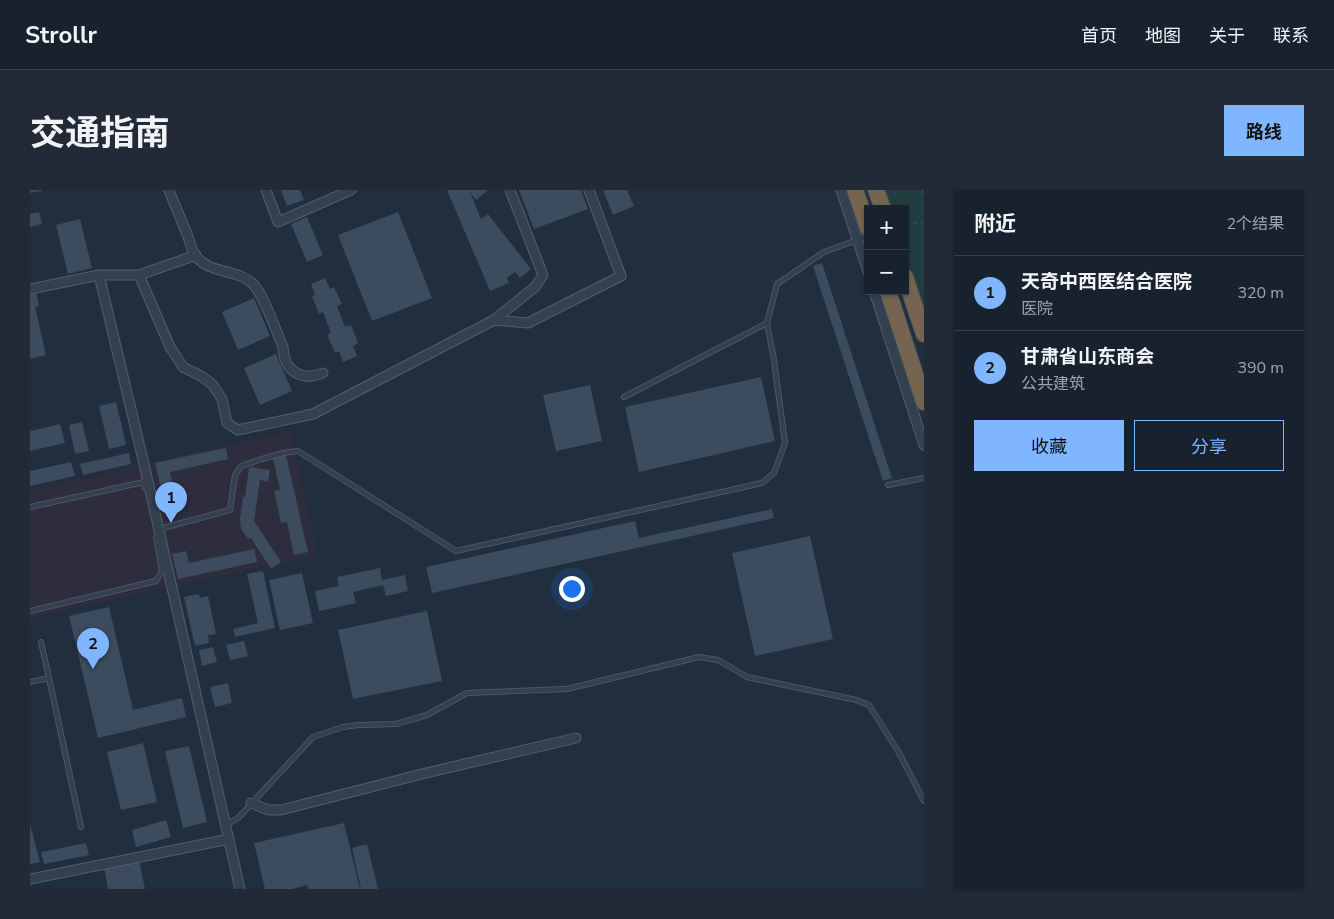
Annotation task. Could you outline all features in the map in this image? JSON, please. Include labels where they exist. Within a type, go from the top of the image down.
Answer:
[{"type":"highway","points":[[855,190],[862,234]]},
{"type":"highway","points":[[876,190],[882,205]]},
{"type":"highway","points":[[909,289],[924,334]]},
{"type":"highway","points":[[889,295],[924,402]]},
{"type":"street","points":[[169,190],[196,255],[206,265],[220,271],[244,277],[260,292],[283,347],[286,363],[299,374],[315,376],[323,373]]},
{"type":"street","points":[[266,190],[278,222],[351,190]]},
{"type":"street","points":[[138,276],[170,347],[183,367],[212,384],[222,399],[227,423],[238,430],[313,414],[494,320],[535,287],[543,274],[510,190]]},
{"type":"street","points":[[494,320],[528,324],[620,276],[589,190]]},
{"type":"street","points":[[841,190],[862,234],[865,250]]},
{"type":"street","points":[[30,290],[98,275],[138,276],[196,255]]},
{"type":"street","points":[[98,275],[240,889]]},
{"type":"street","points":[[875,295],[924,445]]},
{"type":"street","points":[[251,803],[268,810],[280,810],[576,738]]},
{"type":"street","points":[[30,879],[228,839]]},
{"type":"lane","points":[[157,530],[230,510],[235,474],[241,466],[249,462],[298,451],[456,552],[762,483],[774,473],[785,444],[767,323],[778,284],[824,252],[862,234]]},
{"type":"lane","points":[[624,397],[767,323]]},
{"type":"lane","points":[[888,486],[924,478]]},
{"type":"lane","points":[[30,507],[144,482],[157,530],[162,571],[156,581],[30,611]]},
{"type":"lane","points":[[40,642],[50,678],[81,827]]},
{"type":"lane","points":[[226,825],[238,818],[313,738],[343,727],[396,724],[427,715],[466,693],[567,689],[699,657],[718,660],[747,677],[856,700],[869,705],[898,750],[924,802]]},
{"type":"lane","points":[[30,682],[50,678]]},
{"type":"path","points":[[922,190],[924,198]]},
{"type":"path","points":[[909,224],[924,222]]},
{"type":"shaded area","points":[[290,431],[318,555],[30,618],[30,490]]},
{"type":"green space","points":[[881,190],[924,190],[924,320],[909,277],[909,205],[886,205]]},
{"type":"building","points":[[30,190],[42,190],[42,191],[30,193]]},
{"type":"building","points":[[281,190],[300,190],[304,200],[287,206]]},
{"type":"building","points":[[447,190],[488,190],[476,200],[470,192],[481,219],[488,214],[531,269],[520,278],[515,272],[507,278],[509,283],[490,291]]},
{"type":"building","points":[[519,190],[581,190],[588,209],[534,229]]},
{"type":"building","points":[[603,190],[627,190],[634,206],[613,215]]},
{"type":"building","points":[[39,212],[42,224],[30,227],[30,214]]},
{"type":"building","points":[[398,212],[432,298],[372,321],[338,235]]},
{"type":"building","points":[[307,217],[323,255],[307,262],[291,224]]},
{"type":"building","points":[[80,219],[92,268],[68,274],[56,225]]},
{"type":"building","points":[[822,263],[892,478],[883,481],[813,266]]},
{"type":"building","points":[[325,278],[330,289],[334,287],[342,304],[337,306],[345,327],[351,325],[358,343],[353,346],[357,356],[343,362],[339,351],[335,353],[327,334],[331,333],[323,312],[319,314],[312,296],[315,295],[311,284]]},
{"type":"building","points":[[36,292],[39,306],[35,307],[46,355],[30,359],[30,294]]},
{"type":"building","points":[[254,298],[270,336],[238,350],[222,312]]},
{"type":"building","points":[[276,354],[292,391],[260,405],[244,368]]},
{"type":"building","points":[[761,377],[775,441],[639,472],[625,407]]},
{"type":"building","points":[[590,385],[602,441],[556,451],[543,395]]},
{"type":"building","points":[[116,402],[126,445],[109,449],[99,406]]},
{"type":"building","points":[[82,422],[89,451],[75,454],[69,425]]},
{"type":"building","points":[[60,424],[65,443],[30,451],[30,431]]},
{"type":"building","points":[[226,448],[228,459],[170,472],[175,495],[163,497],[155,463]]},
{"type":"building","points":[[129,453],[131,464],[83,475],[80,464]]},
{"type":"building","points":[[286,455],[308,552],[294,555],[287,522],[281,523],[274,491],[280,490],[273,458]]},
{"type":"building","points":[[71,462],[75,476],[30,486],[30,471]]},
{"type":"building","points":[[249,467],[270,470],[268,482],[260,480],[254,521],[281,562],[271,569],[251,538],[248,539],[241,529],[240,519]]},
{"type":"building","points":[[772,509],[774,518],[432,593],[426,567],[635,521],[639,538]]},
{"type":"building","points":[[810,536],[833,639],[755,656],[732,553]]},
{"type":"building","points":[[254,549],[257,562],[178,579],[172,554],[186,551],[189,563]]},
{"type":"building","points":[[380,568],[382,580],[405,575],[408,591],[386,596],[383,585],[353,592],[356,603],[319,611],[315,591],[339,586],[337,577]]},
{"type":"building","points":[[263,571],[275,628],[235,637],[233,629],[258,623],[247,574]]},
{"type":"building","points":[[302,573],[313,623],[280,630],[269,580]]},
{"type":"building","points":[[199,594],[200,598],[208,596],[216,634],[208,635],[209,643],[195,646],[184,597]]},
{"type":"building","points":[[109,607],[133,710],[182,698],[186,717],[98,738],[69,616]]},
{"type":"building","points":[[427,611],[442,681],[353,699],[338,630]]},
{"type":"building","points":[[244,641],[248,656],[230,660],[226,645]]},
{"type":"building","points":[[213,647],[217,662],[202,666],[199,650]]},
{"type":"building","points":[[228,683],[232,703],[215,707],[210,687]]},
{"type":"building","points":[[143,743],[157,802],[121,810],[107,752]]},
{"type":"building","points":[[189,746],[207,822],[183,828],[165,751]]},
{"type":"building","points":[[166,820],[171,837],[136,847],[132,830]]},
{"type":"building","points":[[344,823],[360,889],[308,889],[307,885],[292,889],[265,889],[254,843]]},
{"type":"building","points":[[30,824],[40,862],[30,864]]},
{"type":"building","points":[[86,843],[89,855],[44,864],[41,852]]},
{"type":"building","points":[[367,844],[378,889],[361,889],[352,848]]},
{"type":"building","points":[[139,860],[145,889],[108,889],[104,867]]},
{"type":"place","name":"天奇中西医结合医院","points":[[171,523]]},
{"type":"place","name":"甘肃省山东商会","points":[[93,669]]}]
